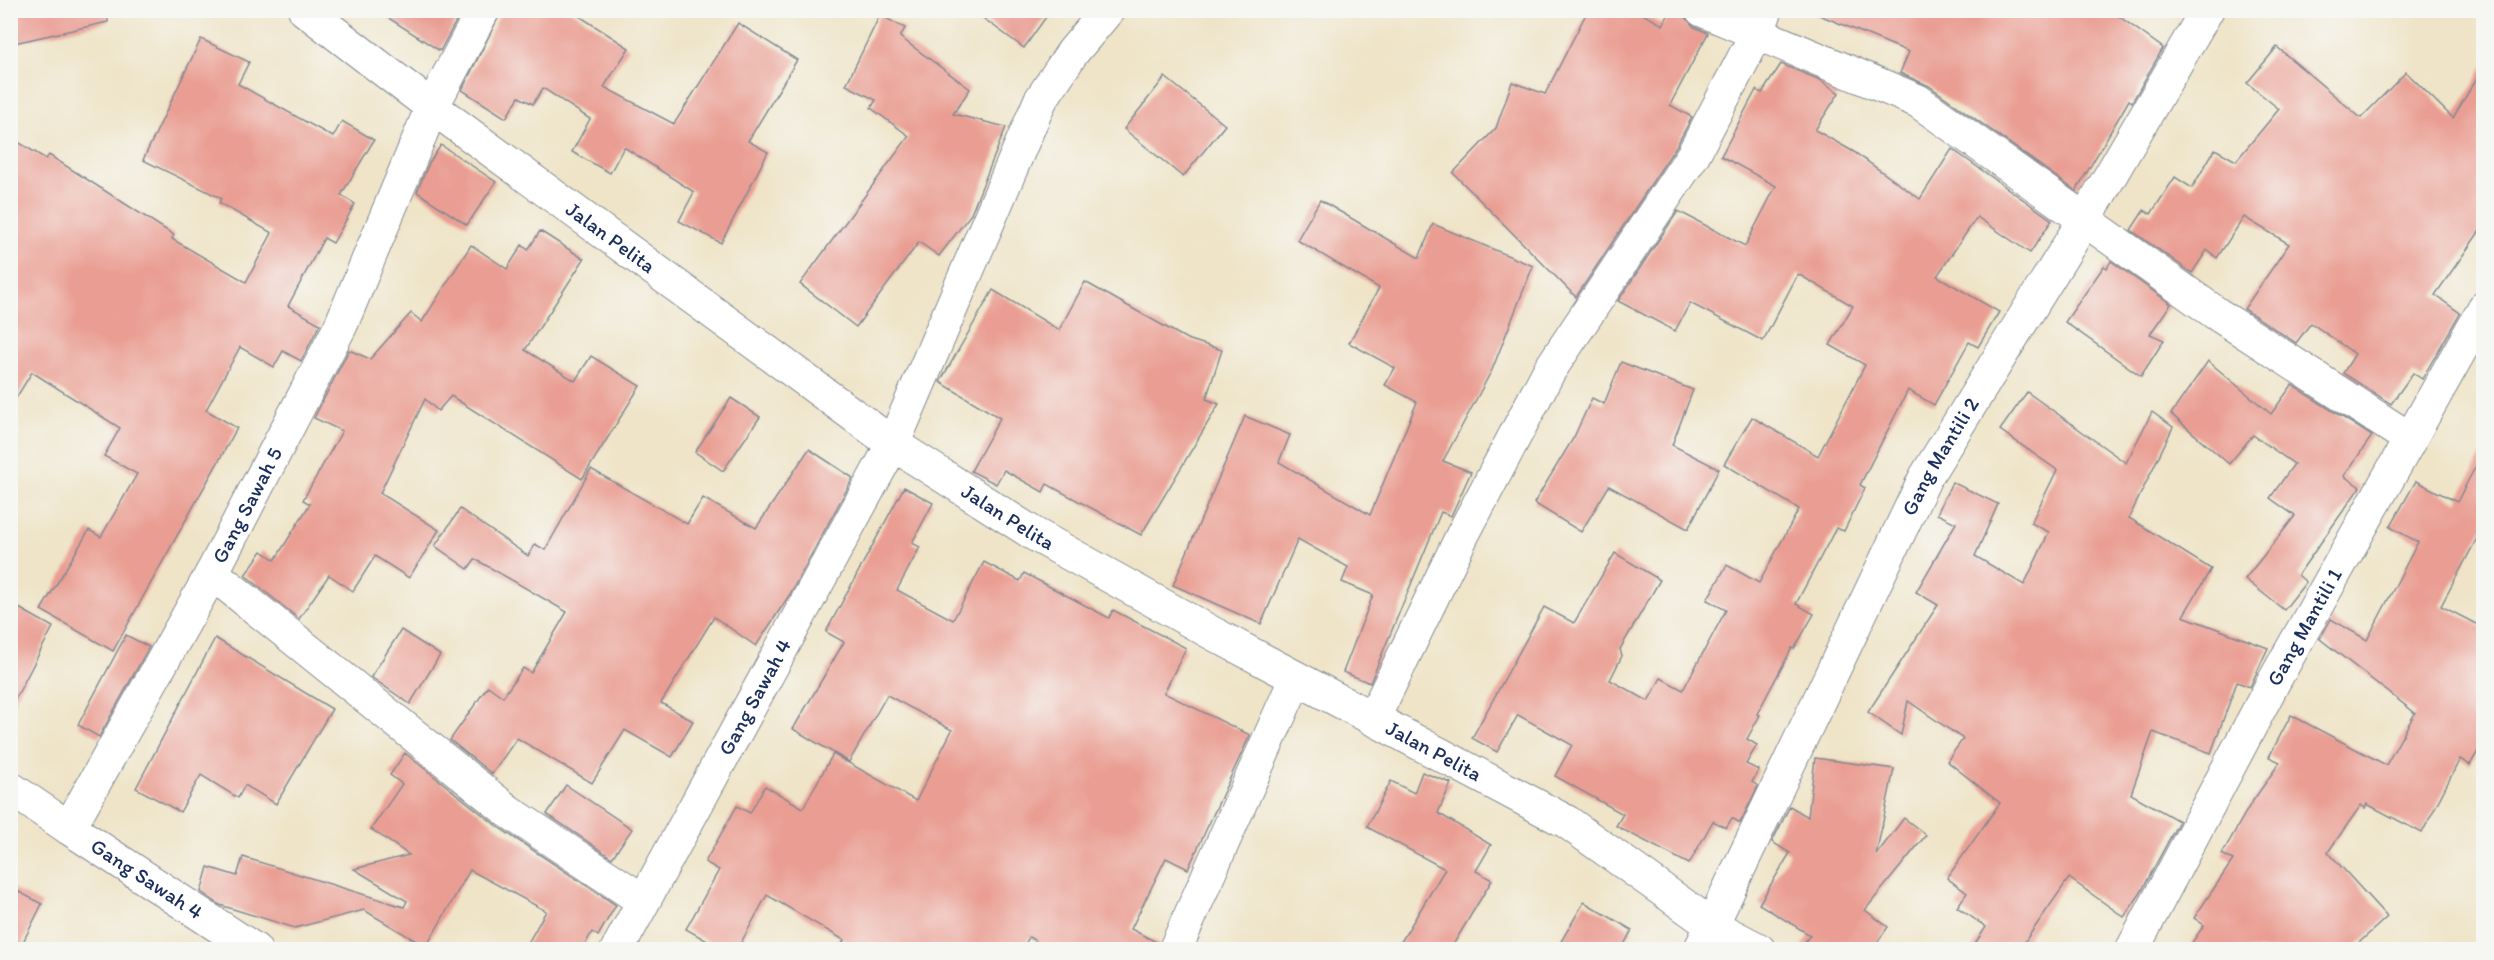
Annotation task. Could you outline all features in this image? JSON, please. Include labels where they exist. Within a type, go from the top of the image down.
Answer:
[{"type":"street","name":"Jalan Pelita","points":[[305,10],[432,107],[893,444],[1034,534],[1296,678],[1567,822],[1707,938],[1759,950]]},
{"type":"street","name":"Gang Sawah 5","points":[[69,828],[212,573],[341,325],[432,107],[483,10]]},
{"type":"street","name":"Gang Sawah 4","points":[[617,950],[642,900],[893,444],[1040,101],[1072,53],[1108,10]]},
{"type":"street","points":[[1702,10],[1761,22],[1918,101],[2217,314],[2410,439]]},
{"type":"street","name":"Gang Mantili 2","points":[[1707,938],[1925,478],[2085,219],[2207,10]]},
{"type":"street","points":[[1374,719],[1463,534],[1549,371],[1693,155],[1761,22]]},
{"type":"street","name":"Gang Mantili 1","points":[[2132,950],[2273,683],[2484,308]]},
{"type":"street","points":[[212,573],[508,811],[642,900]]},
{"type":"street","points":[[1175,950],[1296,678]]},
{"type":"street","points":[[10,788],[69,828]]},
{"type":"street","name":"Gang Sawah 4","points":[[69,828],[255,950]]},
{"type":"building","points":[[10,10],[107,10],[108,22],[10,44]]},
{"type":"building","points":[[376,10],[462,10],[440,51]]},
{"type":"building","points":[[502,10],[570,10],[629,48],[604,87],[674,124],[738,23],[797,60],[748,141],[768,152],[721,243],[679,221],[694,192],[624,147],[610,173],[572,152],[590,119],[543,88],[533,104],[519,97],[506,118],[462,90]]},
{"type":"building","points":[[972,10],[1051,10],[1024,48]]},
{"type":"building","points":[[1588,10],[1635,10],[1663,25],[1671,10],[1674,10],[1685,16],[1694,27],[1708,33],[1670,105],[1692,117],[1677,145],[1576,297],[1453,173],[1496,128],[1512,82],[1545,94]]},
{"type":"building","points":[[1807,10],[2110,10],[2163,48],[2132,102],[2129,100],[2076,191],[1929,86],[1900,73],[1909,52]]},
{"type":"building","points":[[880,15],[905,28],[900,37],[970,89],[953,114],[1006,127],[971,214],[939,256],[919,242],[856,327],[800,284],[909,136],[871,108],[876,100],[846,85]]},
{"type":"building","points":[[201,39],[249,62],[238,84],[333,137],[342,121],[374,140],[341,195],[355,204],[333,243],[324,238],[288,306],[320,324],[301,361],[283,351],[274,367],[240,347],[206,410],[237,428],[113,651],[41,610],[89,530],[101,537],[137,474],[104,456],[120,428],[32,372],[10,408],[10,137],[46,159],[49,155],[174,235],[172,239],[246,282],[272,233],[219,203],[221,198],[143,160]]},
{"type":"building","points":[[2277,47],[2361,118],[2406,72],[2453,118],[2484,66],[2484,225],[2435,295],[2460,313],[2422,379],[2413,373],[2391,404],[2343,373],[2355,354],[2311,323],[2296,343],[2244,309],[2289,244],[2244,217],[2217,258],[2207,250],[2192,273],[2131,230],[2144,210],[2151,214],[2175,177],[2192,188],[2215,149],[2236,161],[2279,109],[2247,83]]},
{"type":"building","points":[[1781,64],[1820,80],[1839,93],[1815,130],[1854,152],[1920,199],[1952,149],[2052,220],[2030,253],[1977,217],[1937,276],[1999,312],[1978,347],[1969,342],[1934,405],[1908,390],[1860,485],[1865,488],[1844,531],[1836,528],[1796,604],[1814,614],[1794,649],[1792,648],[1757,714],[1760,715],[1747,739],[1757,745],[1746,764],[1759,770],[1752,782],[1758,786],[1740,823],[1732,818],[1726,828],[1713,821],[1689,864],[1616,826],[1623,814],[1555,776],[1572,745],[1518,715],[1497,752],[1472,738],[1544,607],[1574,623],[1615,553],[1660,580],[1620,649],[1622,656],[1610,680],[1648,701],[1661,678],[1683,690],[1726,610],[1707,600],[1727,565],[1759,583],[1799,509],[1724,464],[1752,417],[1818,456],[1865,365],[1830,345],[1853,306],[1798,274],[1763,341],[1690,303],[1675,331],[1618,301],[1678,211],[1745,246],[1776,186],[1721,156],[1756,90],[1762,93]]},
{"type":"building","points":[[1165,77],[1225,125],[1183,177],[1124,129]]},
{"type":"building","points":[[441,145],[496,182],[467,225],[417,192],[429,163]]},
{"type":"building","points":[[1320,200],[1419,258],[1433,224],[1533,266],[1492,370],[1443,461],[1471,472],[1451,516],[1441,512],[1370,683],[1343,672],[1373,595],[1342,582],[1348,567],[1298,539],[1261,624],[1173,585],[1245,416],[1290,435],[1279,462],[1370,515],[1417,402],[1385,385],[1395,368],[1349,343],[1379,288],[1297,240]]},
{"type":"building","points":[[540,231],[584,259],[525,350],[575,381],[591,356],[640,386],[582,479],[451,396],[438,411],[425,399],[380,493],[439,530],[409,578],[375,556],[353,591],[329,575],[299,619],[245,575],[262,551],[275,560],[310,504],[303,500],[342,431],[314,418],[349,350],[370,359],[411,313],[422,322],[471,245],[507,269],[522,245],[528,250]]},
{"type":"building","points":[[2111,261],[2171,304],[2150,334],[2164,340],[2141,376],[2065,322],[2104,266],[2107,268]]},
{"type":"building","points":[[1085,282],[1187,339],[1222,350],[1206,399],[1219,404],[1141,535],[1047,484],[1043,492],[1004,470],[996,484],[971,471],[1000,418],[940,382],[993,290],[1059,330]]},
{"type":"building","points":[[2208,361],[2271,414],[2292,385],[2372,436],[2344,476],[2360,487],[2298,575],[2306,582],[2284,610],[2245,579],[2295,516],[2270,498],[2294,464],[2253,435],[2229,464],[2171,414]]},
{"type":"building","points":[[1621,362],[1693,390],[1672,445],[1719,469],[1688,529],[1609,486],[1581,532],[1534,503],[1574,437],[1592,398],[1604,404]]},
{"type":"building","points":[[2027,392],[2126,463],[2152,412],[2173,427],[2129,518],[2211,569],[2183,616],[2268,648],[2250,687],[2237,682],[2211,753],[2153,732],[2131,794],[2179,821],[2140,894],[2124,917],[2069,878],[2019,950],[1971,950],[1986,927],[1957,907],[1967,893],[1947,878],[2000,803],[1947,761],[1963,739],[1908,701],[1901,735],[1868,712],[1938,605],[1916,592],[1956,523],[1937,514],[1952,482],[1998,504],[1975,556],[2024,585],[2049,532],[2031,523],[2057,470],[2000,430]]},
{"type":"building","points":[[731,398],[760,417],[723,471],[695,452]]},
{"type":"building","points":[[809,449],[853,478],[790,594],[756,646],[714,617],[661,703],[693,721],[672,757],[625,730],[592,783],[517,738],[492,774],[450,740],[488,686],[503,697],[523,668],[531,673],[567,612],[475,559],[468,569],[435,546],[460,509],[528,556],[535,544],[545,550],[591,469],[687,524],[703,498],[756,528]]},
{"type":"building","points":[[2484,450],[2484,525],[2441,606],[2484,628],[2484,741],[2470,765],[2460,759],[2422,833],[2367,804],[2365,808],[2361,805],[2328,852],[2387,917],[2351,950],[2187,950],[2204,925],[2194,918],[2233,860],[2222,854],[2250,805],[2280,762],[2269,757],[2291,715],[2386,765],[2415,713],[2320,639],[2331,619],[2367,640],[2418,542],[2390,527],[2416,481],[2457,502]]},
{"type":"building","points":[[904,487],[933,503],[912,543],[920,547],[897,590],[953,620],[984,562],[1020,581],[1024,573],[1109,618],[1113,610],[1186,648],[1164,693],[1250,735],[1188,869],[1166,858],[1131,929],[1158,943],[1157,950],[1051,950],[1029,937],[1022,950],[839,950],[844,940],[767,895],[737,950],[723,950],[686,929],[719,870],[705,862],[737,806],[750,813],[765,786],[803,808],[833,754],[916,801],[952,730],[887,695],[849,762],[793,729],[844,642],[826,632]]},
{"type":"building","points":[[10,603],[53,627],[10,709]]},
{"type":"building","points":[[401,630],[440,655],[410,704],[371,677]]},
{"type":"building","points":[[126,635],[149,647],[99,737],[78,725]]},
{"type":"building","points":[[215,638],[332,709],[276,804],[245,785],[238,798],[201,775],[180,812],[136,788]]},
{"type":"building","points":[[405,753],[498,827],[616,905],[598,936],[592,932],[582,950],[524,950],[546,911],[470,870],[426,947],[364,910],[295,928],[220,905],[201,892],[208,867],[237,876],[243,857],[404,907],[407,901],[354,869],[409,855],[371,829],[402,784],[390,775]]},
{"type":"building","points":[[1815,758],[1894,769],[1876,855],[1904,818],[1926,835],[1865,910],[1888,927],[1872,950],[1799,950],[1810,935],[1759,904],[1790,853],[1772,842],[1790,806],[1808,817]]},
{"type":"building","points":[[1422,772],[1451,783],[1438,813],[1491,845],[1476,871],[1492,880],[1450,950],[1396,950],[1445,869],[1367,827],[1391,781],[1414,793]]},
{"type":"building","points":[[566,785],[632,829],[612,858],[547,814]]},
{"type":"building","points":[[10,887],[42,904],[19,950],[10,950]]},
{"type":"building","points":[[1584,902],[1632,930],[1621,950],[1556,950]]}]
